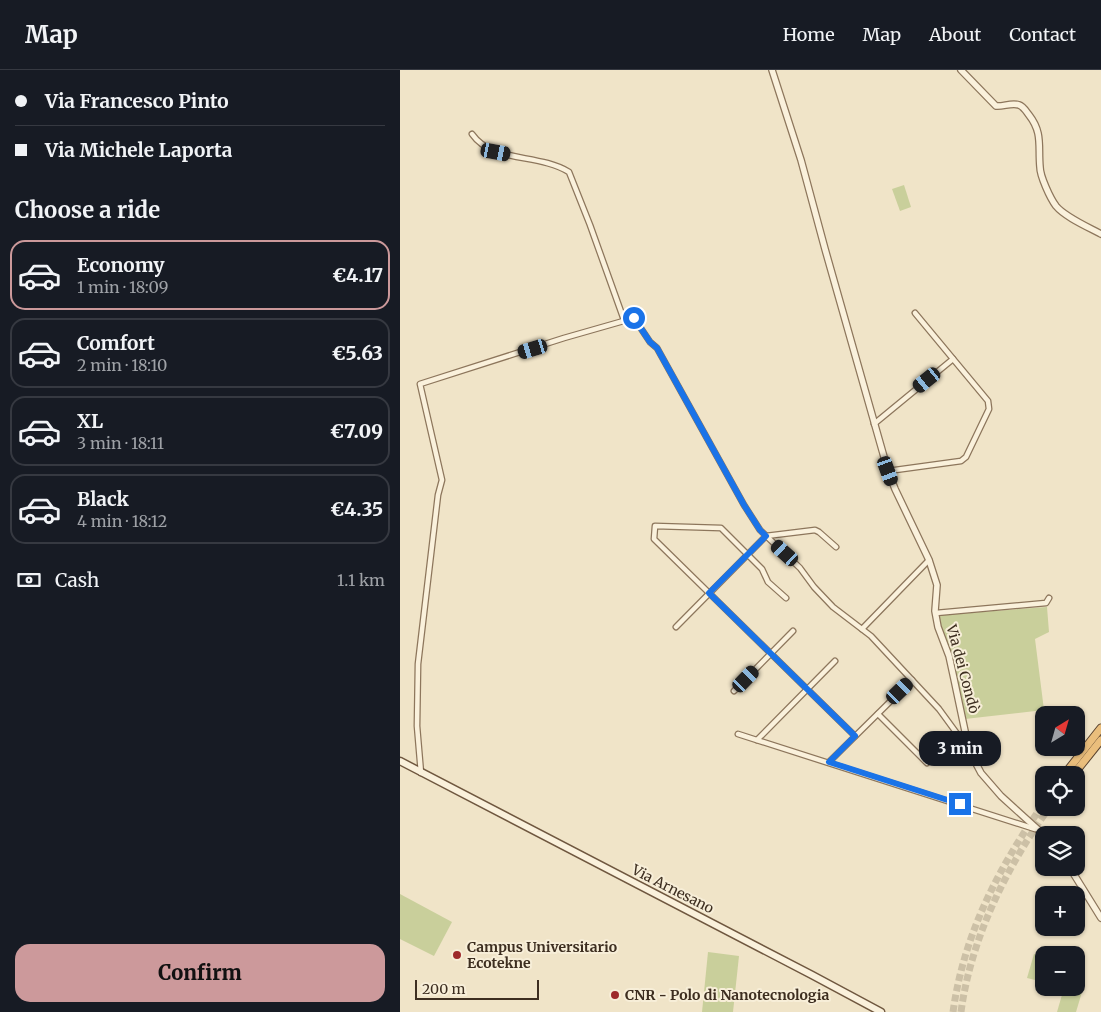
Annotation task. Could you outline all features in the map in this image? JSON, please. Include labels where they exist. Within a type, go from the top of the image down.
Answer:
[{"type":"highway","points":[[1071,766],[1101,728]]},
{"type":"highway","points":[[1080,766],[1101,740]]},
{"type":"main road","name":"Via Arnesano","points":[[400,761],[812,974],[881,1012]]},
{"type":"street","name":"Via dei Condò","points":[[772,70],[801,160],[888,471],[929,560],[937,585],[935,595],[938,627],[949,656],[969,750],[981,773],[1001,796],[1035,826]]},
{"type":"street","points":[[961,70],[996,106],[1002,107],[1015,104],[1020,105],[1024,109],[1037,128],[1041,174],[1055,205],[1061,211],[1101,234]]},
{"type":"street","points":[[472,134],[478,143],[485,148],[551,163],[568,172],[590,225],[624,320]]},
{"type":"street","points":[[888,471],[961,461],[966,457],[989,409],[988,401],[914,313]]},
{"type":"street","points":[[421,772],[417,726],[418,664],[438,495],[442,480],[420,384],[564,338],[634,318],[650,342],[657,348],[744,505],[760,530],[800,568],[814,587],[833,607],[871,636],[939,710],[969,750]]},
{"type":"street","points":[[874,424],[953,359]]},
{"type":"street","points":[[786,598],[768,582],[762,568],[721,528],[655,526],[654,539],[855,736]]},
{"type":"street","points":[[676,627],[766,536],[815,530],[836,546]]},
{"type":"street","points":[[862,629],[929,560]]},
{"type":"street","points":[[936,613],[1046,603],[1048,598]]},
{"type":"street","points":[[734,691],[793,631]]},
{"type":"street","points":[[757,740],[835,661]]},
{"type":"street","points":[[829,762],[912,680]]},
{"type":"street","points":[[878,714],[927,763]]},
{"type":"street","points":[[738,734],[1035,829]]},
{"type":"street","points":[[1075,876],[1101,918]]},
{"type":"green space","points":[[904,185],[911,207],[900,211],[892,189]]},
{"type":"green space","points":[[1047,607],[1049,632],[1035,639],[1043,706],[1035,706],[1035,711],[965,719],[939,627],[938,615]]},
{"type":"green space","points":[[400,894],[452,922],[434,956],[400,939]]},
{"type":"green space","points":[[708,952],[739,956],[733,1012],[702,1012]]},
{"type":"green space","points":[[1034,954],[1035,954],[1035,980],[1027,978]]},
{"type":"green space","points":[[1062,996],[1081,996],[1076,1012],[1057,1012]]},
{"type":"tunnel","points":[[953,1012],[958,983],[975,928],[998,876],[1035,816]]},
{"type":"tunnel","points":[[961,1012],[966,984],[982,931],[1005,879],[1043,816]]},
{"type":"place","name":"Campus Universitario Ecotekne","points":[[457,955]]},
{"type":"place","name":"CNR - Polo di Nanotecnologia","points":[[615,995]]},
{"type":"route","points":[[634,318],[650,342],[657,348],[744,505],[766,536],[709,593],[855,736],[829,762],[960,804]]}]
